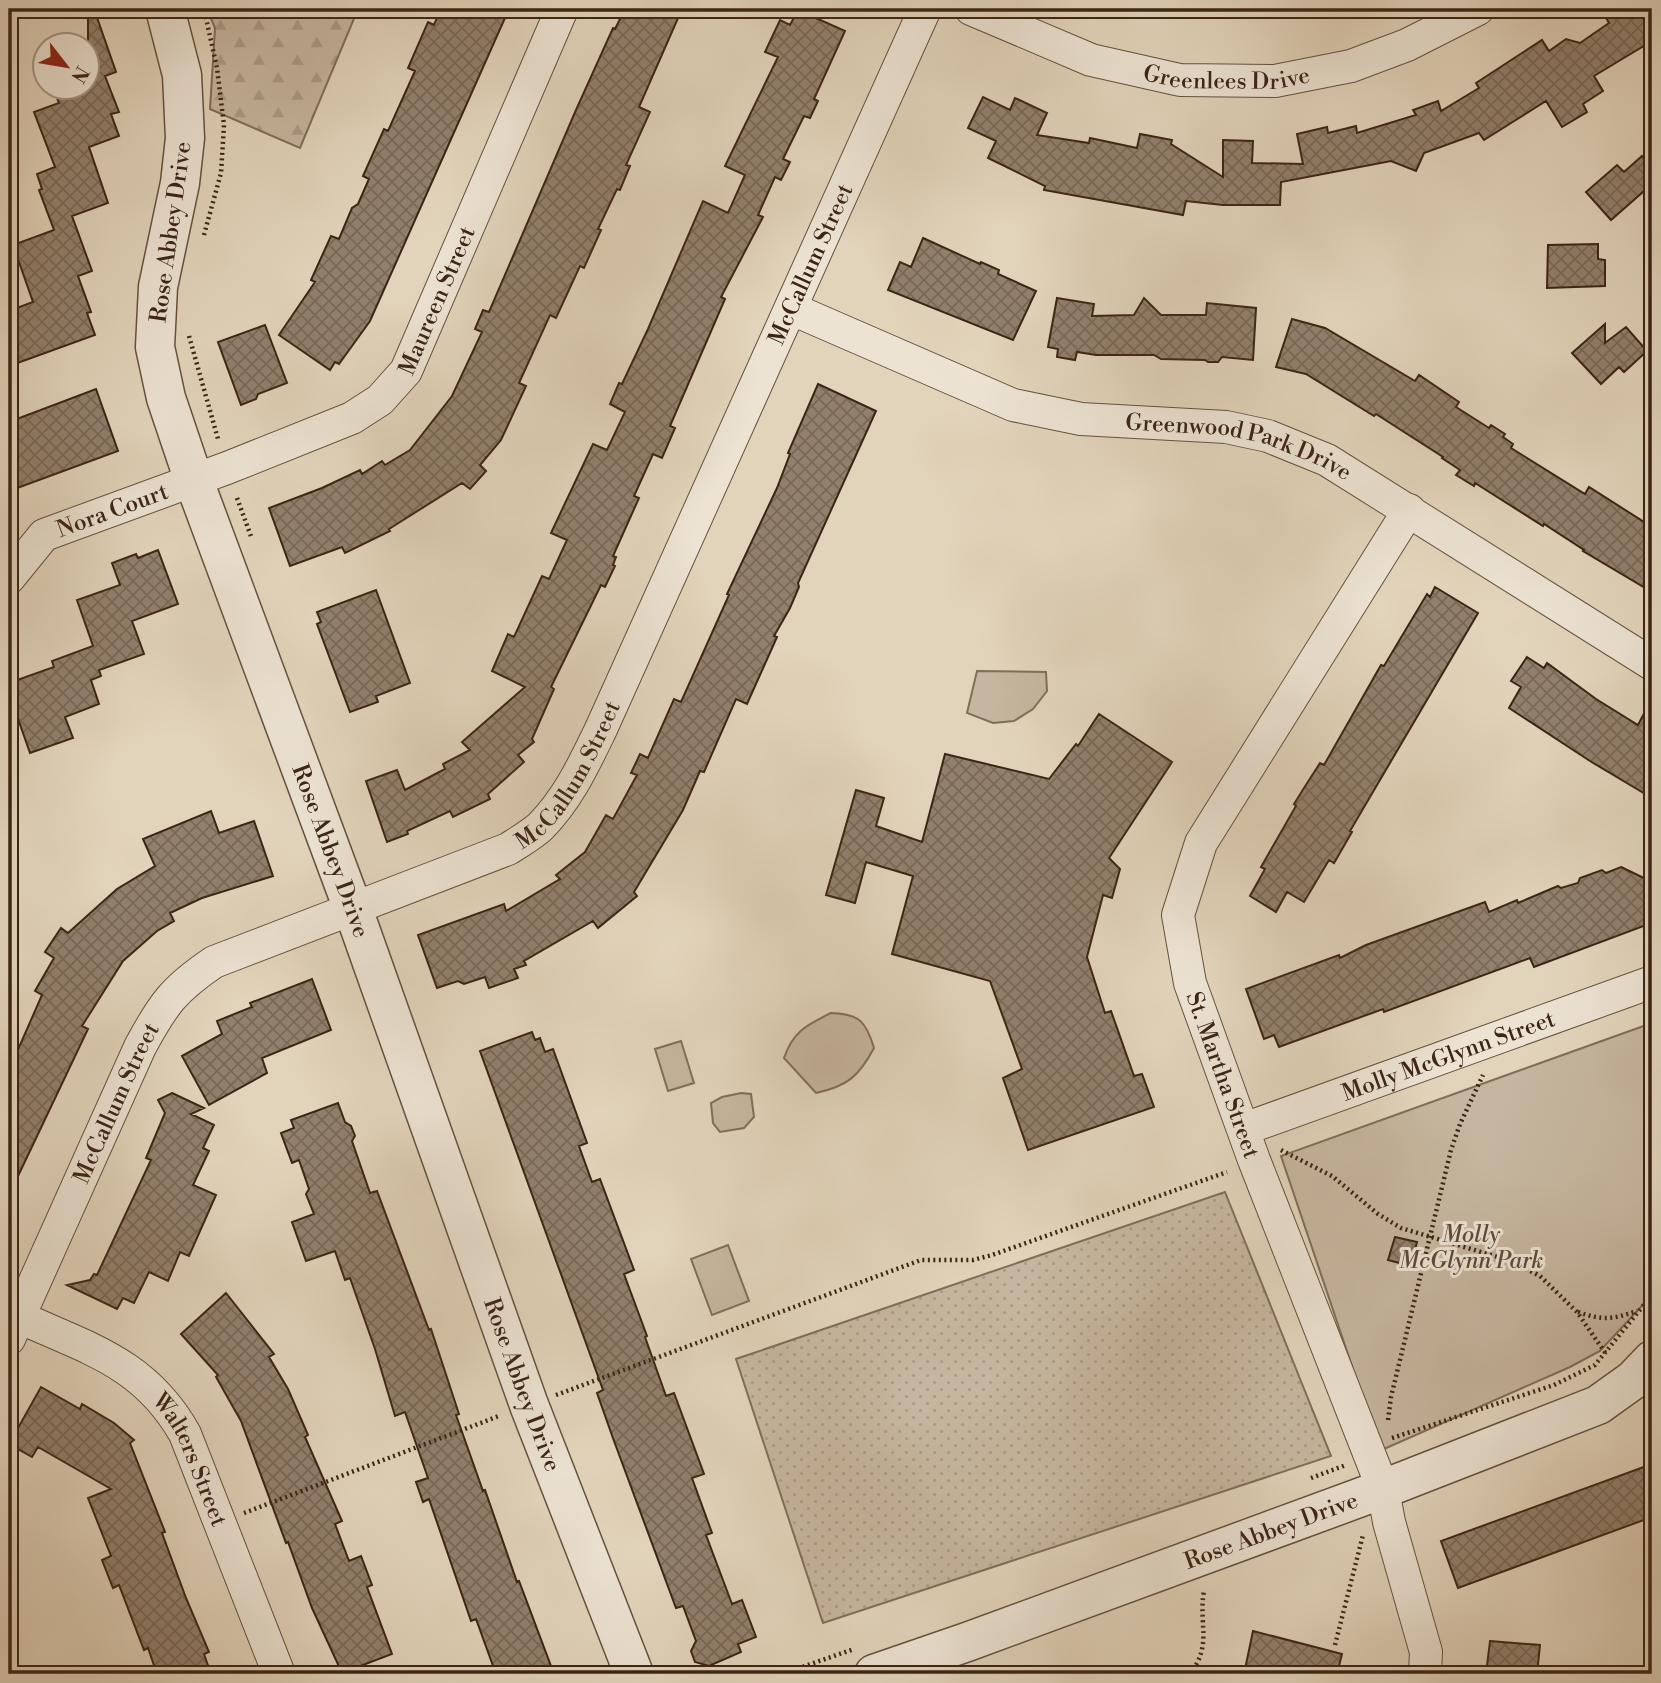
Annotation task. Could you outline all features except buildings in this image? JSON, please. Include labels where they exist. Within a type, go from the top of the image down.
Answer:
[{"type":"street","name":"Rose Abbey Drive","points":[[165,9],[181,75],[185,138],[180,183],[158,287],[155,346],[166,398],[194,481],[353,909],[528,1405],[634,1674]]},
{"type":"street","name":"Maureen Street","points":[[194,481],[352,418],[380,400],[406,371],[562,9]]},
{"type":"street","name":"McCallum Street","points":[[14,1328],[140,1047],[160,1010],[183,983],[214,962],[508,849],[538,829],[561,804],[601,729],[925,9]]},
{"type":"street","name":"Greenlees Drive","points":[[971,9],[1091,60],[1180,80],[1275,81],[1351,66],[1407,45],[1478,9]]},
{"type":"street","name":"Greenwood Park Drive","points":[[792,309],[1013,405],[1081,419],[1226,427],[1268,436],[1327,460],[1652,664]]},
{"type":"street","name":"Nora Court","points":[[9,578],[44,535],[194,481]]},
{"type":"street","name":"St. Martha Street","points":[[1409,510],[1201,843],[1178,915],[1190,983],[1367,1453],[1383,1489],[1389,1522],[1426,1652],[1425,1674]]},
{"type":"street","name":"Molly McGlynn Street","points":[[1244,1129],[1652,982]]},
{"type":"street","name":"Walters Street","points":[[14,1328],[115,1361],[155,1391],[171,1410],[185,1434],[279,1674]]},
{"type":"street","name":"Rose Abbey Drive","points":[[874,1674],[1383,1489],[1598,1405],[1642,1370]]},
{"type":"path","points":[[201,247],[221,173],[224,125],[217,68],[208,16],[204,9]]},
{"type":"path","points":[[190,324],[188,337],[218,439]]},
{"type":"path","points":[[1387,1429],[1391,1397],[1432,1238],[1451,1150],[1483,1075]]},
{"type":"path","points":[[1281,1150],[1332,1176],[1378,1214],[1401,1228],[1511,1261],[1540,1276],[1577,1312],[1606,1353],[1642,1370]]},
{"type":"path","points":[[552,1396],[921,1260],[973,1260],[992,1255],[1227,1172]]},
{"type":"path","points":[[1385,1440],[1554,1385],[1595,1365],[1652,1295]]},
{"type":"path","points":[[1577,1312],[1595,1318],[1614,1319],[1638,1311]]},
{"type":"path","points":[[220,1522],[499,1416]]},
{"type":"path","points":[[1335,1646],[1364,1531]]},
{"type":"path","points":[[1190,1674],[1197,1665],[1205,1640],[1200,1609],[1204,1591]]},
{"type":"green space","points":[[207,9],[358,9],[300,148],[210,109],[215,28]]},
{"type":"green space","points":[[977,671],[1046,672],[1047,691],[1033,709],[1014,721],[993,723],[967,713]]},
{"type":"green space","points":[[831,1013],[848,1015],[860,1021],[868,1031],[874,1048],[863,1066],[851,1078],[836,1087],[816,1093],[784,1058],[796,1035]]},
{"type":"green space","name":"Molly McGlynn Park","points":[[1652,1023],[1652,1295],[1600,1351],[1570,1367],[1384,1449],[1377,1440],[1281,1156]]},
{"type":"green space","points":[[681,1041],[694,1083],[668,1091],[655,1049]]},
{"type":"green space","points":[[751,1094],[754,1117],[744,1128],[720,1132],[713,1123],[711,1103],[722,1097]]},
{"type":"green space","points":[[1225,1192],[1331,1456],[823,1623],[736,1359]]},
{"type":"green space","points":[[728,1245],[749,1301],[712,1315],[691,1259]]}]
